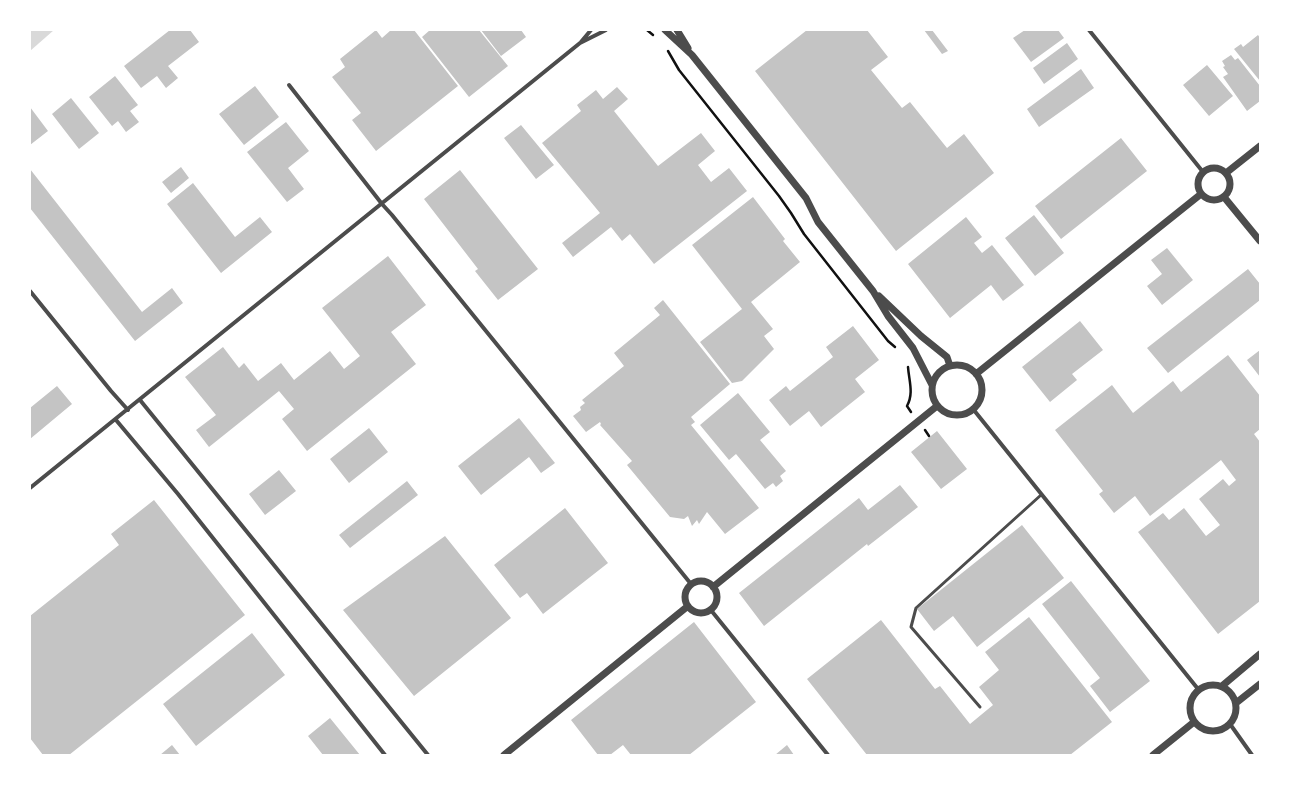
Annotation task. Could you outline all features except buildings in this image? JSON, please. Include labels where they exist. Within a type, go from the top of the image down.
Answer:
[{"type":"street","points":[[580,44],[591,30]]},
{"type":"street","points":[[30,488],[580,44],[606,30]]},
{"type":"street","points":[[665,30],[692,56],[806,198],[818,222],[873,291],[888,316],[915,351],[932,385]]},
{"type":"street","points":[[678,30],[692,56]]},
{"type":"street","points":[[1089,30],[1203,172]]},
{"type":"street","points":[[289,85],[382,204],[405,230],[691,584]]},
{"type":"street","points":[[1226,173],[1260,146]]},
{"type":"street","points":[[1212,168],[1222,170],[1226,173],[1230,178],[1230,184],[1229,190],[1224,197],[1214,200],[1205,198],[1201,194],[1198,181],[1203,172],[1212,168]]},
{"type":"street","points":[[976,374],[1201,194]]},
{"type":"street","points":[[1224,197],[1260,241]]},
{"type":"street","points":[[30,291],[128,410]]},
{"type":"street","points":[[873,291],[921,336],[947,357],[950,366]]},
{"type":"street","points":[[950,366],[963,366],[972,370],[980,380],[981,393],[977,404],[973,409],[966,413],[954,414],[945,412],[937,406],[933,400],[933,380],[938,374],[950,366]]},
{"type":"street","points":[[140,400],[428,755]]},
{"type":"street","points":[[713,587],[937,406]]},
{"type":"street","points":[[973,409],[1198,689]]},
{"type":"street","points":[[116,420],[178,494],[385,755]]},
{"type":"street","points":[[697,581],[709,583],[716,592],[717,599],[715,605],[705,612],[693,610],[688,606],[685,595],[691,584],[697,581]]},
{"type":"street","points":[[504,755],[688,606]]},
{"type":"street","points":[[710,609],[828,755]]},
{"type":"street","points":[[1222,686],[1260,654]]},
{"type":"street","points":[[1207,684],[1215,684],[1228,690],[1236,703],[1234,717],[1230,724],[1221,730],[1212,731],[1199,727],[1194,722],[1189,708],[1190,699],[1198,689],[1207,684]]},
{"type":"street","points":[[1236,703],[1260,684]]},
{"type":"street","points":[[1153,755],[1194,722]]},
{"type":"street","points":[[1230,724],[1252,755]]},
{"type":"lane","points":[[980,707],[911,626],[916,608],[1041,495]]},
{"type":"path","points":[[647,30],[658,38]]},
{"type":"path","points":[[666,48],[679,70],[779,196],[804,234],[888,341],[897,348]]},
{"type":"path","points":[[907,361],[912,394],[908,406],[909,409]]},
{"type":"shaded area","points":[[30,30],[54,30],[30,51]]}]
